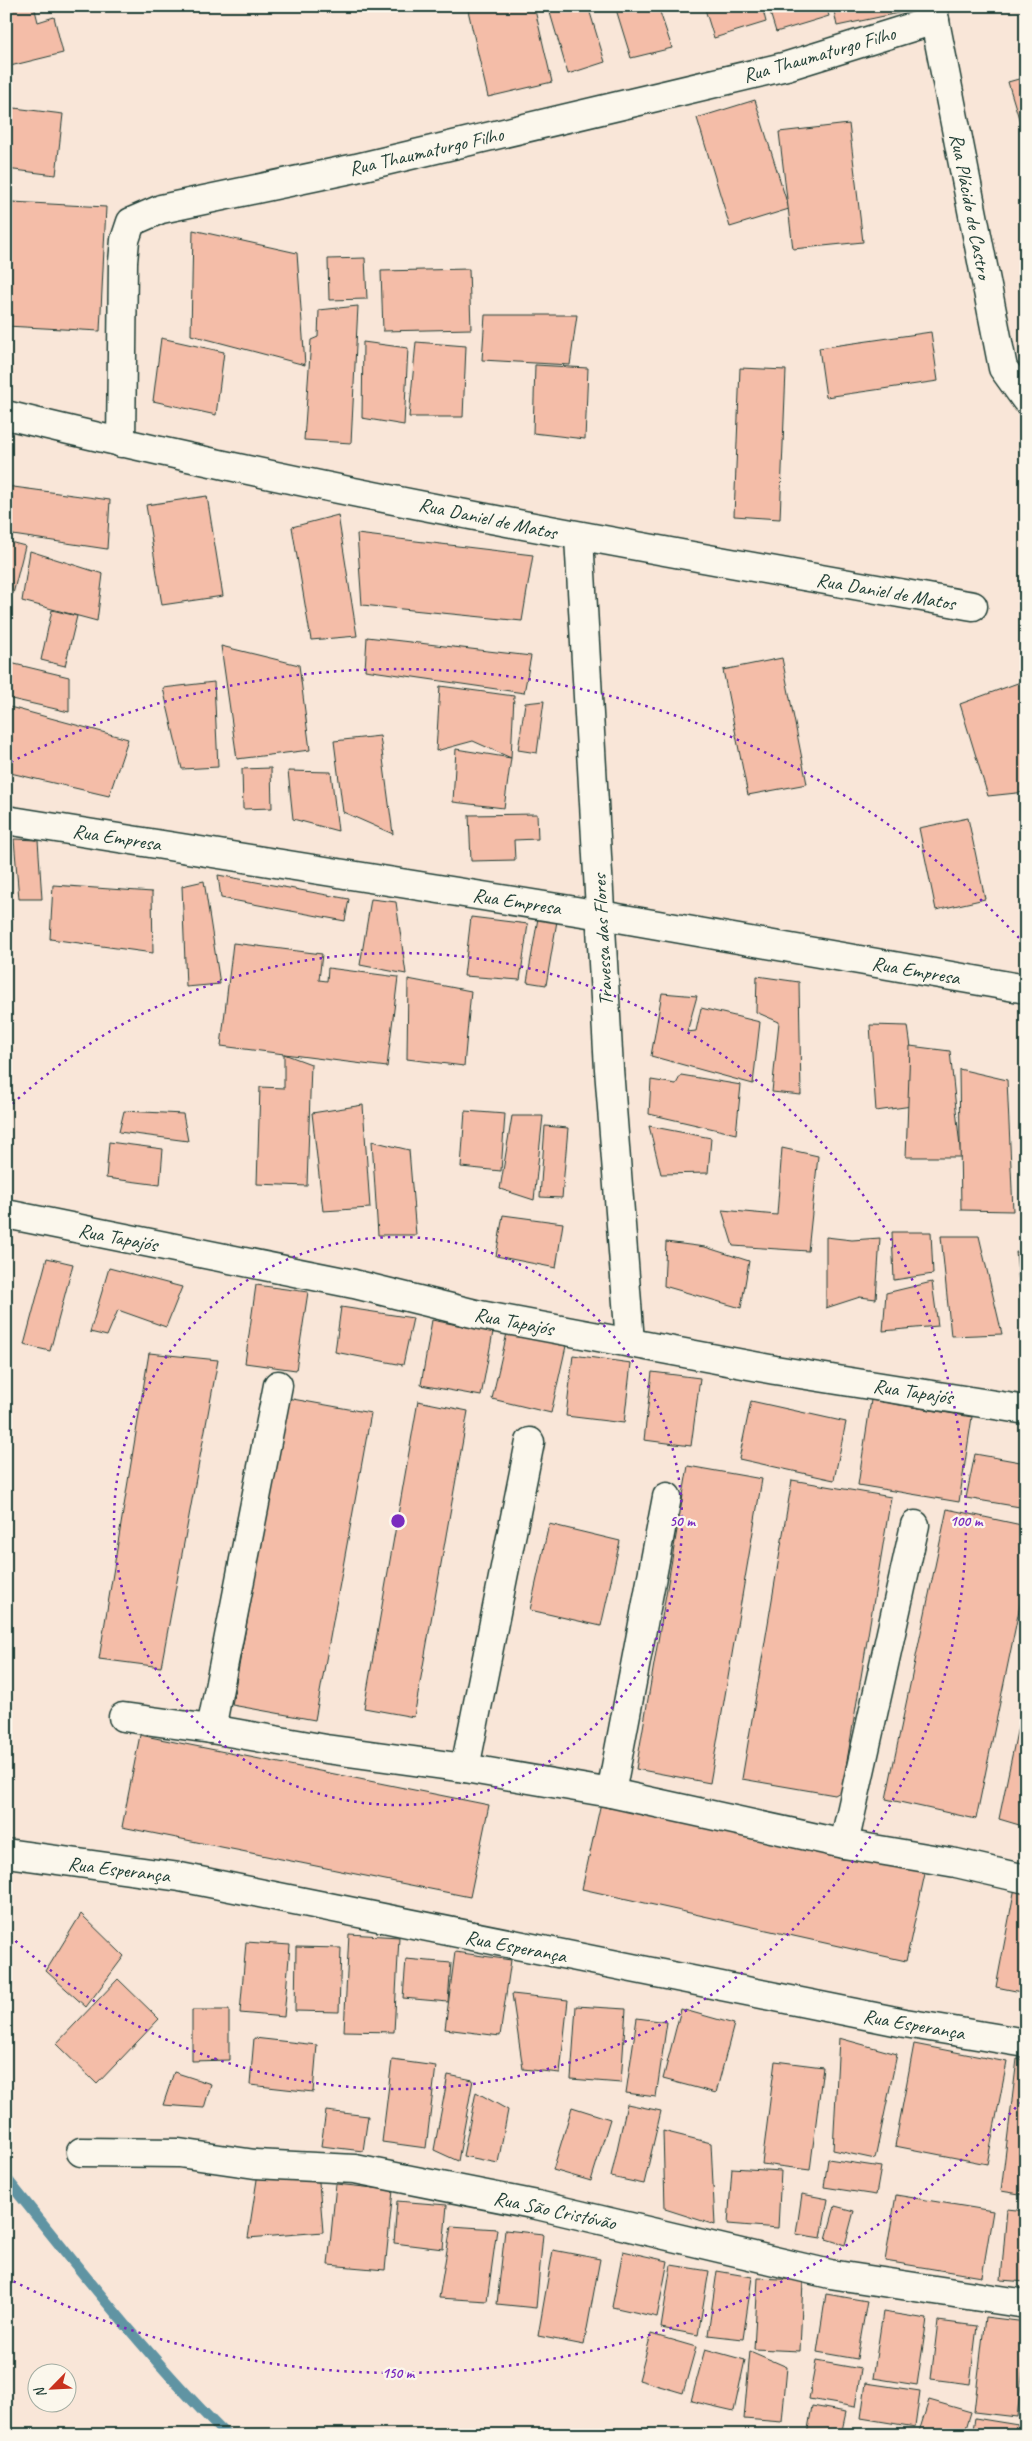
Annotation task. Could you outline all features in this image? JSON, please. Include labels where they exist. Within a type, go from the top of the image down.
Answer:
[{"type":"street","name":"Rua Plácido de Castro","points":[[933,13],[1003,368],[1026,400]]},
{"type":"street","name":"Rua Thaumaturgo Filho","points":[[121,443],[123,262],[125,240],[131,222],[161,210],[356,168],[787,66],[933,13]]},
{"type":"street","name":"Rua Daniel de Matos","points":[[6,415],[121,443],[578,537],[973,606]]},
{"type":"street","name":"Travessa das Flores","points":[[578,537],[609,1069],[630,1342]]},
{"type":"street","name":"Rua Empresa","points":[[6,820],[601,915],[1026,989]]},
{"type":"street","name":"Rua Tapajós","points":[[6,1214],[354,1284],[480,1315],[775,1370],[1026,1410]]},
{"type":"street","points":[[211,1729],[278,1385]]},
{"type":"street","points":[[465,1768],[530,1442]]},
{"type":"street","points":[[611,1793],[667,1497]]},
{"type":"street","points":[[844,1844],[915,1525]]},
{"type":"street","points":[[124,1717],[211,1729],[326,1749],[465,1768],[611,1793],[844,1844],[956,1863],[1026,1879]]},
{"type":"street","name":"Rua Esperança","points":[[6,1853],[180,1877],[886,2020],[1026,2043]]},
{"type":"street","name":"Rua São Cristóvão","points":[[81,2152],[179,2153],[255,2164],[355,2169],[546,2208],[830,2274],[1026,2304]]},
{"type":"building","points":[[6,6],[34,6],[38,22],[54,17],[63,53],[6,67]]},
{"type":"building","points":[[467,6],[534,6],[552,82],[488,97]]},
{"type":"building","points":[[548,6],[588,6],[605,62],[568,74]]},
{"type":"building","points":[[615,6],[658,6],[672,48],[631,58]]},
{"type":"building","points":[[704,6],[762,6],[766,22],[714,38]]},
{"type":"building","points":[[768,6],[826,6],[829,16],[776,32]]},
{"type":"building","points":[[833,6],[902,6],[903,12],[837,26]]},
{"type":"building","points":[[1026,77],[1026,132],[1023,132],[1008,82]]},
{"type":"building","points":[[755,100],[789,209],[730,227],[697,118]]},
{"type":"building","points":[[6,107],[63,114],[56,175],[6,169]]},
{"type":"building","points":[[849,124],[863,242],[793,249],[779,132]]},
{"type":"building","points":[[12,202],[106,207],[100,331],[6,326]]},
{"type":"building","points":[[193,230],[297,253],[305,365],[191,335]]},
{"type":"building","points":[[365,258],[367,299],[329,300],[328,259]]},
{"type":"building","points":[[469,269],[471,329],[383,331],[381,271]]},
{"type":"building","points":[[358,306],[351,443],[304,440],[311,340],[318,337],[319,310]]},
{"type":"building","points":[[485,315],[577,315],[570,365],[482,360]]},
{"type":"building","points":[[931,332],[938,381],[826,397],[819,348]]},
{"type":"building","points":[[161,338],[224,352],[216,415],[153,401]]},
{"type":"building","points":[[363,342],[408,348],[404,425],[362,418]]},
{"type":"building","points":[[416,342],[466,346],[463,417],[409,417]]},
{"type":"building","points":[[535,365],[588,368],[585,439],[533,433]]},
{"type":"building","points":[[740,368],[786,370],[780,519],[734,516]]},
{"type":"building","points":[[6,486],[110,500],[107,549],[6,534]]},
{"type":"building","points":[[207,496],[223,596],[162,605],[146,505]]},
{"type":"building","points":[[338,515],[357,636],[311,640],[292,527]]},
{"type":"building","points":[[357,534],[533,555],[522,621],[362,605]]},
{"type":"building","points":[[6,541],[25,546],[13,594],[6,593]]},
{"type":"building","points":[[30,551],[103,574],[97,621],[22,601]]},
{"type":"building","points":[[52,610],[77,616],[65,666],[41,660]]},
{"type":"building","points":[[367,637],[531,656],[524,693],[365,670]]},
{"type":"building","points":[[221,646],[299,665],[310,750],[237,759]]},
{"type":"building","points":[[782,658],[807,784],[748,795],[723,670]]},
{"type":"building","points":[[6,662],[69,677],[69,712],[7,698]]},
{"type":"building","points":[[1026,680],[1026,792],[988,796],[960,704]]},
{"type":"building","points":[[214,682],[218,767],[182,769],[163,688]]},
{"type":"building","points":[[440,686],[514,696],[511,758],[473,741],[436,751]]},
{"type":"building","points":[[544,701],[537,753],[518,750],[525,703]]},
{"type":"building","points":[[6,706],[128,739],[109,796],[6,772]]},
{"type":"building","points":[[380,736],[393,834],[343,812],[334,741]]},
{"type":"building","points":[[456,749],[511,758],[504,808],[453,802]]},
{"type":"building","points":[[271,768],[272,808],[243,809],[242,769]]},
{"type":"building","points":[[288,771],[331,772],[338,831],[293,819]]},
{"type":"building","points":[[537,814],[538,839],[514,840],[515,860],[471,861],[469,815]]},
{"type":"building","points":[[968,818],[985,899],[936,910],[919,828]]},
{"type":"building","points":[[14,839],[38,840],[42,899],[19,899]]},
{"type":"building","points":[[218,875],[349,899],[345,921],[221,898]]},
{"type":"building","points":[[204,881],[220,984],[186,987],[182,886]]},
{"type":"building","points":[[53,885],[152,892],[153,953],[50,939]]},
{"type":"building","points":[[371,899],[396,902],[406,974],[360,965]]},
{"type":"building","points":[[471,917],[528,924],[520,980],[464,976]]},
{"type":"building","points":[[538,918],[557,921],[546,985],[527,982]]},
{"type":"building","points":[[233,943],[322,954],[319,980],[327,981],[328,968],[398,977],[387,1067],[221,1046]]},
{"type":"building","points":[[757,976],[799,982],[801,1095],[772,1092],[779,1022],[756,1012]]},
{"type":"building","points":[[408,979],[471,991],[464,1066],[407,1059]]},
{"type":"building","points":[[662,993],[697,996],[687,1032],[696,1031],[701,1008],[760,1022],[753,1084],[651,1056]]},
{"type":"building","points":[[870,1025],[908,1026],[919,1105],[876,1111]]},
{"type":"building","points":[[910,1046],[950,1051],[961,1157],[906,1157]]},
{"type":"building","points":[[284,1054],[311,1064],[307,1186],[257,1184],[260,1087],[284,1088]]},
{"type":"building","points":[[959,1069],[1007,1080],[1013,1211],[961,1210]]},
{"type":"building","points":[[681,1075],[741,1085],[736,1134],[649,1114],[651,1080],[676,1084]]},
{"type":"building","points":[[363,1105],[370,1208],[323,1211],[312,1113]]},
{"type":"building","points":[[124,1111],[183,1114],[188,1141],[119,1132]]},
{"type":"building","points":[[465,1111],[505,1114],[501,1171],[461,1167]]},
{"type":"building","points":[[512,1116],[543,1116],[534,1200],[500,1189]]},
{"type":"building","points":[[545,1126],[568,1128],[562,1198],[540,1197]]},
{"type":"building","points":[[649,1126],[711,1138],[708,1173],[661,1174]]},
{"type":"building","points":[[372,1141],[409,1150],[416,1235],[378,1235]]},
{"type":"building","points":[[109,1142],[163,1149],[160,1185],[106,1178]]},
{"type":"building","points":[[782,1148],[818,1156],[808,1251],[733,1246],[722,1210],[777,1215]]},
{"type":"building","points":[[503,1215],[563,1223],[556,1268],[496,1256]]},
{"type":"building","points":[[892,1232],[931,1232],[933,1274],[894,1280]]},
{"type":"building","points":[[941,1236],[979,1236],[1002,1334],[951,1336]]},
{"type":"building","points":[[826,1237],[852,1240],[880,1238],[876,1299],[860,1297],[826,1308]]},
{"type":"building","points":[[666,1242],[705,1247],[749,1261],[741,1308],[664,1286]]},
{"type":"building","points":[[1016,1252],[1026,1253],[1026,1361]]},
{"type":"building","points":[[47,1258],[73,1264],[50,1351],[24,1345]]},
{"type":"building","points":[[109,1268],[182,1287],[166,1327],[118,1310],[107,1336],[90,1332]]},
{"type":"building","points":[[932,1282],[938,1326],[883,1331],[886,1293]]},
{"type":"building","points":[[256,1285],[308,1292],[296,1370],[245,1363]]},
{"type":"building","points":[[341,1307],[413,1318],[403,1365],[335,1352]]},
{"type":"building","points":[[432,1320],[493,1332],[481,1396],[421,1385]]},
{"type":"building","points":[[507,1333],[566,1346],[551,1413],[492,1399]]},
{"type":"building","points":[[149,1353],[218,1360],[161,1667],[99,1659]]},
{"type":"building","points":[[573,1355],[631,1363],[624,1423],[566,1416]]},
{"type":"building","points":[[652,1372],[700,1378],[691,1446],[644,1440]]},
{"type":"building","points":[[287,1398],[371,1413],[315,1720],[232,1705]]},
{"type":"building","points":[[871,1400],[972,1417],[959,1502],[858,1485]]},
{"type":"building","points":[[418,1401],[468,1411],[414,1717],[364,1708]]},
{"type":"building","points":[[751,1401],[846,1422],[834,1480],[739,1459]]},
{"type":"building","points":[[975,1454],[1026,1463],[1026,1508],[966,1498]]},
{"type":"building","points":[[688,1466],[762,1479],[710,1783],[636,1769]]},
{"type":"building","points":[[792,1480],[891,1497],[842,1791],[835,1795],[742,1779]]},
{"type":"building","points":[[947,1509],[1026,1526],[1026,1576],[976,1819],[886,1799]]},
{"type":"building","points":[[549,1524],[620,1541],[601,1626],[530,1610]]},
{"type":"building","points":[[1026,1688],[1026,1827],[999,1819]]},
{"type":"building","points":[[140,1735],[489,1805],[470,1897],[122,1827]]},
{"type":"building","points":[[602,1798],[926,1869],[906,1961],[582,1889]]},
{"type":"building","points":[[1016,1882],[1026,1883],[1026,1993],[996,1987]]},
{"type":"building","points":[[81,1914],[124,1956],[86,2007],[46,1971]]},
{"type":"building","points":[[349,1934],[399,1937],[394,2032],[344,2031]]},
{"type":"building","points":[[246,1942],[290,1945],[284,2017],[240,2013]]},
{"type":"building","points":[[296,1947],[341,1948],[339,2012],[295,2011]]},
{"type":"building","points":[[455,1952],[511,1960],[500,2036],[445,2029]]},
{"type":"building","points":[[406,1959],[451,1963],[448,2002],[403,1998]]},
{"type":"building","points":[[118,1979],[159,2019],[97,2084],[56,2044]]},
{"type":"building","points":[[512,1994],[568,2000],[560,2073],[523,2069]]},
{"type":"building","points":[[576,2006],[626,2009],[621,2083],[571,2079]]},
{"type":"building","points":[[681,2009],[734,2024],[716,2093],[663,2079]]},
{"type":"building","points":[[192,2010],[229,2010],[229,2060],[192,2061]]},
{"type":"building","points":[[637,2018],[667,2022],[656,2097],[626,2093]]},
{"type":"building","points":[[254,2038],[317,2045],[313,2092],[250,2085]]},
{"type":"building","points":[[839,2038],[897,2054],[875,2159],[833,2150]]},
{"type":"building","points":[[914,2044],[1007,2062],[987,2164],[895,2146]]},
{"type":"building","points":[[1017,2059],[1026,2060],[1026,2195],[1001,2191]]},
{"type":"building","points":[[392,2060],[436,2066],[426,2148],[382,2142]]},
{"type":"building","points":[[775,2061],[823,2067],[810,2170],[762,2164]]},
{"type":"building","points":[[174,2072],[211,2084],[204,2108],[163,2105]]},
{"type":"building","points":[[448,2075],[473,2080],[458,2161],[434,2150]]},
{"type":"building","points":[[476,2092],[508,2110],[498,2163],[463,2156]]},
{"type":"building","points":[[627,2104],[661,2111],[644,2184],[611,2177]]},
{"type":"building","points":[[572,2107],[610,2119],[591,2181],[553,2170]]},
{"type":"building","points":[[326,2111],[368,2116],[363,2151],[321,2146]]},
{"type":"building","points":[[663,2131],[711,2143],[715,2225],[665,2209]]},
{"type":"building","points":[[828,2159],[881,2167],[876,2195],[824,2187]]},
{"type":"building","points":[[732,2168],[781,2171],[778,2228],[728,2224]]},
{"type":"building","points":[[258,2173],[319,2182],[323,2232],[248,2238]]},
{"type":"building","points":[[336,2184],[393,2190],[385,2270],[328,2265]]},
{"type":"building","points":[[802,2194],[828,2199],[821,2238],[796,2234]]},
{"type":"building","points":[[896,2195],[993,2211],[982,2277],[885,2261]]},
{"type":"building","points":[[397,2201],[447,2205],[443,2249],[394,2243]]},
{"type":"building","points":[[835,2206],[854,2211],[845,2245],[826,2239]]},
{"type":"building","points":[[1007,2209],[1026,2211],[1026,2282],[1001,2280]]},
{"type":"building","points":[[451,2226],[497,2229],[487,2301],[439,2298]]},
{"type":"building","points":[[505,2230],[543,2234],[536,2308],[497,2304]]},
{"type":"building","points":[[553,2250],[600,2259],[584,2345],[538,2336]]},
{"type":"building","points":[[623,2251],[668,2261],[657,2317],[612,2307]]},
{"type":"building","points":[[671,2265],[709,2271],[698,2335],[661,2328]]},
{"type":"building","points":[[717,2271],[752,2277],[743,2339],[708,2335]]},
{"type":"building","points":[[758,2278],[803,2280],[800,2351],[754,2349]]},
{"type":"building","points":[[826,2294],[867,2301],[857,2359],[817,2352]]},
{"type":"building","points":[[883,2312],[927,2319],[917,2385],[873,2378]]},
{"type":"building","points":[[985,2317],[1026,2322],[1026,2344],[1017,2417],[974,2412]]},
{"type":"building","points":[[938,2321],[977,2326],[970,2384],[931,2379]]},
{"type":"building","points":[[651,2334],[696,2347],[683,2393],[639,2380]]},
{"type":"building","points":[[705,2349],[745,2360],[734,2411],[691,2401]]},
{"type":"building","points":[[750,2351],[787,2367],[782,2422],[744,2419]]},
{"type":"building","points":[[816,2361],[861,2369],[855,2407],[809,2399]]},
{"type":"building","points":[[866,2383],[920,2391],[915,2427],[861,2418]]},
{"type":"building","points":[[929,2400],[971,2412],[964,2435],[918,2435]]},
{"type":"building","points":[[812,2406],[846,2412],[841,2435],[807,2435]]},
{"type":"building","points":[[975,2418],[1018,2425],[1016,2435],[972,2435]]},
{"type":"waterway","points":[[6,2178],[140,2342],[196,2405],[226,2435]]}]
